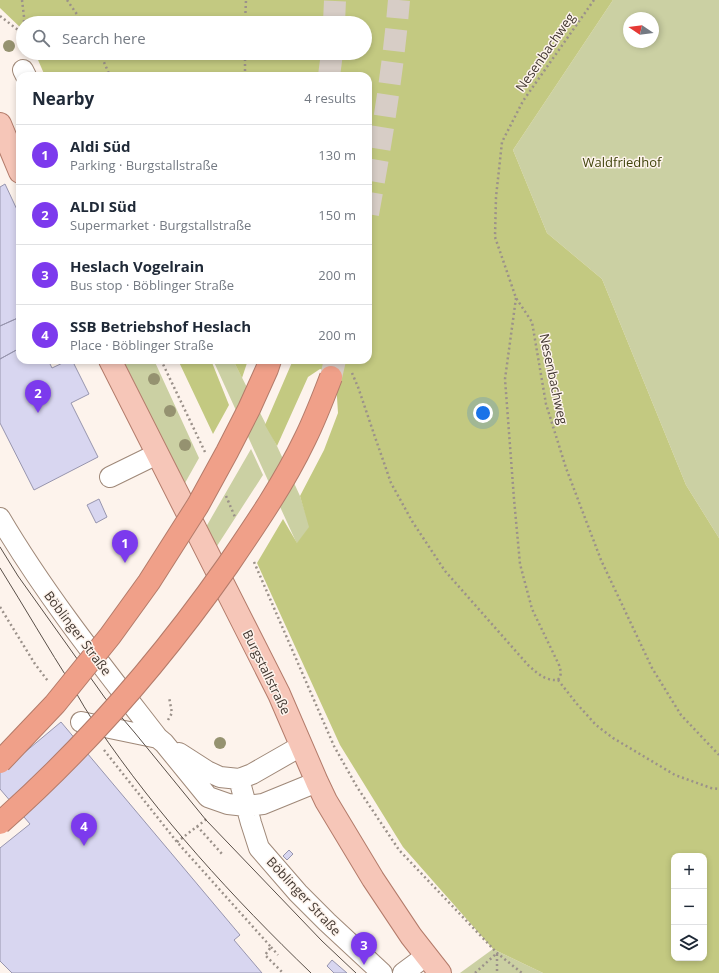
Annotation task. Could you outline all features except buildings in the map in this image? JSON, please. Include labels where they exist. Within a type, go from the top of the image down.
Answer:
[{"type":"highway","points":[[0,762],[55,704],[110,636],[149,582],[198,505],[227,452],[269,364]]},
{"type":"highway","points":[[0,823],[85,741],[153,664],[206,596],[255,526],[281,484],[340,372]]},
{"type":"main road","points":[[0,124],[16,162]]},
{"type":"main road","name":"Burgstallstraße","points":[[112,364],[276,687],[317,782],[341,826],[373,879],[411,936],[440,973]]},
{"type":"street","points":[[110,477],[157,454]]},
{"type":"street","name":"Böblinger Straße","points":[[0,518],[43,586],[80,637],[208,797],[228,804],[246,806],[263,804],[317,782]]},
{"type":"street","points":[[81,722],[161,740]]},
{"type":"street","name":"Böblinger Straße","points":[[161,740],[207,771],[220,777],[239,779],[259,848],[298,893],[382,973]]},
{"type":"street","points":[[239,779],[252,774],[302,746]]},
{"type":"street","points":[[403,973],[426,956]]},
{"type":"path","points":[[22,0],[24,16]]},
{"type":"path","points":[[67,0],[78,16]]},
{"type":"path","points":[[245,16],[246,0]]},
{"type":"path","name":"Nesenbachweg","points":[[594,0],[523,101],[502,142],[496,197],[495,237],[516,298],[532,322],[546,404],[566,468],[601,560],[656,675],[681,715],[719,755]]},
{"type":"path","points":[[0,16],[16,29]]},
{"type":"path","points":[[103,60],[108,72]]},
{"type":"path","points":[[245,60],[245,72]]},
{"type":"path","points":[[516,298],[505,379],[520,564],[532,609],[559,664],[561,671],[558,680]]},
{"type":"path","points":[[163,364],[207,457]]},
{"type":"path","points":[[340,372],[358,387],[391,483],[412,521],[445,571],[528,665],[544,678],[552,681],[558,680]]},
{"type":"path","points":[[224,492],[237,520]]},
{"type":"path","points":[[252,555],[334,746],[357,787],[399,850],[497,953],[522,973]]},
{"type":"path","points":[[0,607],[35,664],[49,682]]},
{"type":"path","points":[[558,680],[576,704],[596,725],[613,738],[674,775],[711,788],[719,789]]},
{"type":"path","points":[[101,746],[177,842],[278,955]]},
{"type":"path","points":[[197,826],[223,855]]},
{"type":"path","points":[[271,947],[265,955],[283,973]]},
{"type":"path","points":[[475,973],[497,953]]},
{"type":"path","points":[[497,953],[497,973]]},
{"type":"green space","points":[[0,0],[613,0],[513,150],[547,233],[602,279],[686,485],[719,538],[719,973],[543,973],[493,949],[403,847],[340,745],[257,563],[283,519],[297,543],[309,527],[300,496],[324,450],[338,413],[336,382],[329,372],[320,369],[308,377],[277,446],[265,425],[291,364],[372,364],[372,72],[43,72],[38,60],[372,60],[372,16],[16,16],[16,23],[0,8]]},
{"type":"green space","name":"Waldfriedhof","points":[[613,0],[719,0],[719,538],[686,485],[602,279],[547,233],[513,150]]},
{"type":"green space","points":[[125,364],[156,364],[199,458],[185,483]]},
{"type":"green space","points":[[180,364],[213,364],[229,405],[213,434]]},
{"type":"green space","points":[[215,364],[235,364],[277,446],[300,496],[310,527],[297,544]]},
{"type":"green space","points":[[235,364],[247,364],[242,378]]},
{"type":"green space","points":[[251,449],[263,475],[217,546],[206,527]]},
{"type":"green space","points":[[493,949],[543,973],[460,973]]},
{"type":"tunnel","points":[[334,16],[335,0]]},
{"type":"tunnel","points":[[372,190],[386,107],[399,0]]},
{"type":"tunnel","points":[[330,72],[331,60]]},
{"type":"tunnel","points":[[331,377],[334,364]]},
{"type":"tram line","points":[[0,547],[18,576],[105,698],[206,820],[322,941],[356,973]]},
{"type":"tram line","points":[[0,568],[90,717],[145,792],[225,886],[311,973]]},
{"type":"place","name":"ALDI Süd","points":[[38,413]]},
{"type":"place","name":"Aldi Süd","points":[[125,563]]},
{"type":"place","name":"SSB Betriebshof Heslach","points":[[84,846]]},
{"type":"place","name":"Heslach Vogelrain","points":[[364,965]]}]
